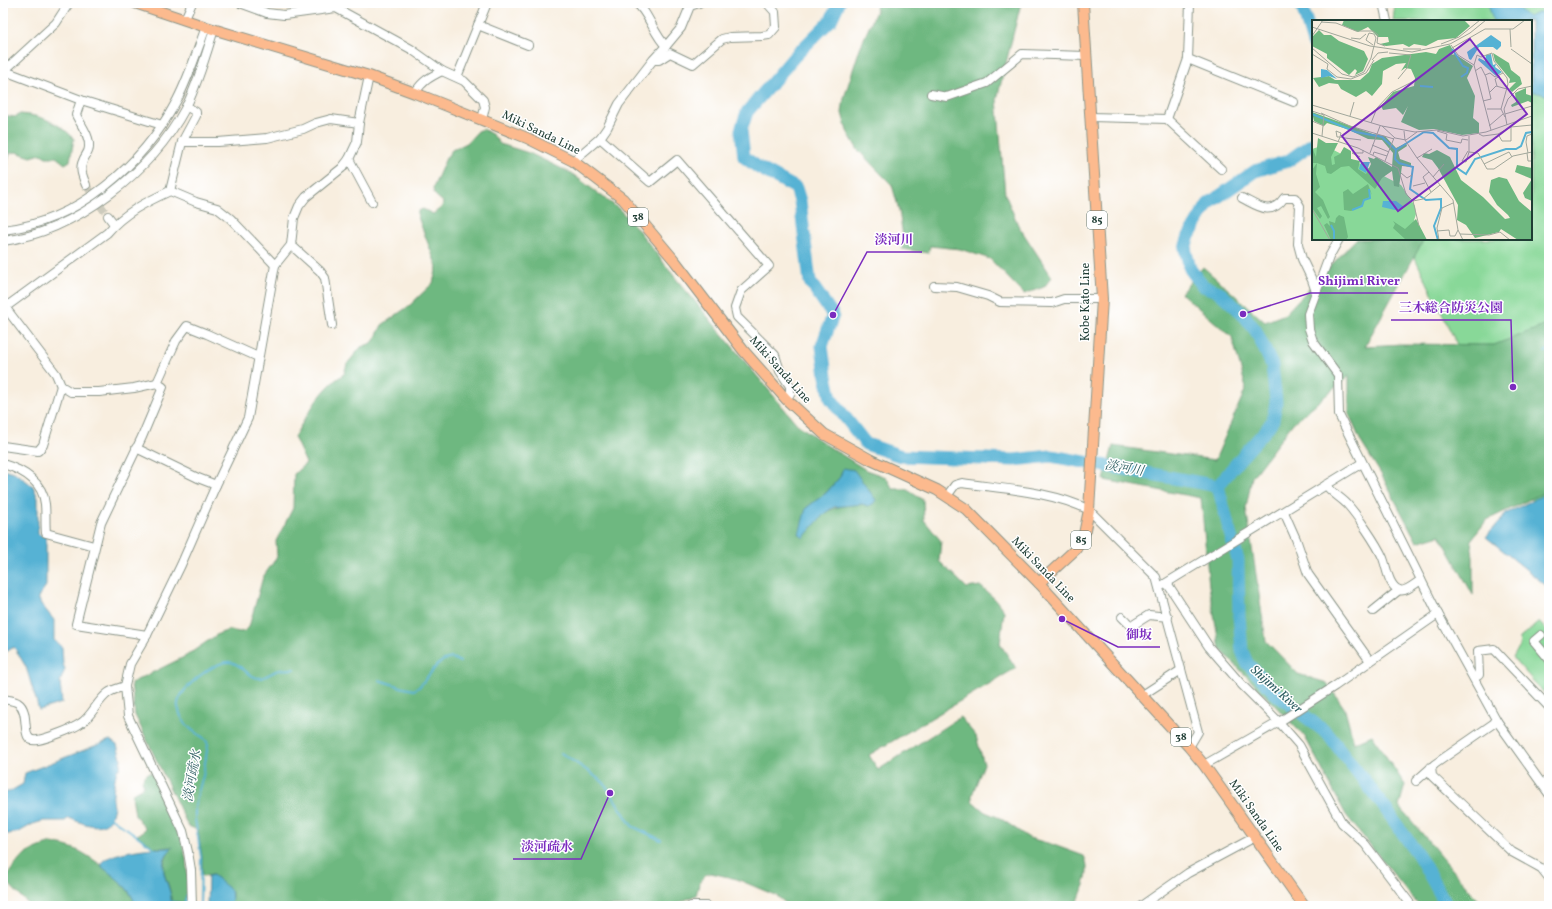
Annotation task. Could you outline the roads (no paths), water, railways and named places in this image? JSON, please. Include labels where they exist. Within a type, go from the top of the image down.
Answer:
[{"type":"main road","name":"Miki Sanda Line","points":[[136,3],[210,28],[369,76],[415,93],[526,138],[573,161],[623,199],[676,261],[743,350],[786,399],[824,434],[871,460],[947,496],[966,509],[1039,583],[1204,765],[1304,906]]},
{"type":"main road","name":"Kobe Kato Line","points":[[1039,583],[1076,549],[1084,534],[1089,510],[1102,299],[1083,3]]},
{"type":"street","points":[[69,3],[56,23],[5,68],[10,74],[81,100],[162,125]]},
{"type":"street","points":[[185,19],[192,3]]},
{"type":"street","points":[[240,3],[267,13],[284,15],[337,6],[411,49],[442,71],[464,81],[483,100],[484,107],[482,120]]},
{"type":"street","points":[[457,77],[487,3]]},
{"type":"street","points":[[636,3],[642,9],[661,41],[666,46]]},
{"type":"street","points":[[573,161],[600,138],[619,104],[653,60],[681,28],[690,6],[699,3]]},
{"type":"street","points":[[653,60],[659,60],[670,53],[693,64],[722,39],[730,36],[769,35],[776,26],[775,12],[767,3]]},
{"type":"street","points":[[1167,119],[1188,59],[1190,3]]},
{"type":"street","points":[[1383,3],[1387,20]]},
{"type":"street","points":[[478,25],[528,45]]},
{"type":"street","points":[[3,241],[18,239],[54,228],[96,205],[142,168],[171,131],[186,106],[202,67],[210,28]]},
{"type":"street","points":[[3,230],[17,229],[52,219],[92,196],[135,160],[162,125],[177,100],[210,28]]},
{"type":"street","points":[[931,94],[947,97],[987,83],[1022,54],[1086,56]]},
{"type":"street","points":[[1188,59],[1294,102]]},
{"type":"street","points":[[415,93],[426,79],[442,71]]},
{"type":"street","points":[[192,906],[191,870],[183,831],[128,716],[125,686],[130,664],[147,635],[181,565],[216,485],[248,418],[275,265],[291,245],[294,218],[299,206],[306,197],[342,168],[349,159],[357,142],[359,123],[369,76]]},
{"type":"street","points":[[81,100],[76,115],[89,138],[88,153],[83,161],[81,171],[86,185]]},
{"type":"street","points":[[170,191],[182,142],[196,116],[196,112],[186,106]]},
{"type":"street","points":[[1091,117],[1167,119],[1221,169]]},
{"type":"street","points":[[182,142],[218,142],[267,138],[302,129],[331,119],[359,123]]},
{"type":"street","points":[[600,138],[650,182],[677,160],[769,266],[742,291],[735,308],[737,317],[774,355],[780,371],[790,386],[790,394],[786,399]]},
{"type":"street","points":[[349,159],[372,202]]},
{"type":"street","points":[[147,635],[76,624],[94,546],[101,523],[163,387],[157,383],[134,388],[99,392],[71,392],[61,386],[56,374],[4,308],[107,233],[114,224],[140,205],[170,191],[196,202],[217,208],[241,229],[275,265]]},
{"type":"street","points":[[1242,198],[1263,208],[1274,209],[1280,205],[1284,198],[1295,198],[1300,206],[1298,244],[1302,259],[1316,292]]},
{"type":"street","points":[[108,216],[114,224]]},
{"type":"street","points":[[1338,240],[1329,257],[1308,314],[1309,329],[1313,341],[1338,375],[1339,415],[1438,614],[1497,721],[1549,794]]},
{"type":"street","points":[[291,245],[320,271],[325,278],[332,325]]},
{"type":"street","points":[[934,286],[957,287],[988,296],[1000,302],[1052,302],[1064,299],[1102,299]]},
{"type":"street","points":[[157,383],[176,341],[187,326],[258,357]]},
{"type":"street","points":[[3,446],[38,451],[43,445],[61,386]]},
{"type":"street","points":[[136,448],[198,478],[216,485]]},
{"type":"street","points":[[1163,584],[1284,512],[1362,463]]},
{"type":"street","points":[[3,464],[25,472],[41,489],[45,504],[46,533],[94,546]]},
{"type":"street","points":[[947,496],[955,485],[962,483],[1041,495],[1080,505],[1089,510],[1163,584],[1209,647],[1242,685],[1279,722],[1299,745],[1342,824],[1365,844],[1412,906]]},
{"type":"street","points":[[1326,485],[1330,492],[1346,503],[1369,536],[1383,558],[1385,569],[1392,584],[1399,590],[1404,591],[1421,580]]},
{"type":"street","points":[[1284,512],[1296,539],[1308,574],[1370,661]]},
{"type":"street","points":[[1163,584],[1168,618],[1198,732],[1189,747]]},
{"type":"street","points":[[1373,611],[1399,590]]},
{"type":"street","points":[[1204,765],[1279,722],[1335,686],[1438,614]]},
{"type":"street","points":[[1122,617],[1129,624],[1133,625],[1149,615],[1168,618]]},
{"type":"street","points":[[1541,635],[1534,641],[1549,659]]},
{"type":"street","points":[[1474,678],[1479,675],[1478,651],[1494,649],[1549,707]]},
{"type":"street","points":[[1141,696],[1181,670]]},
{"type":"street","points":[[3,698],[17,702],[24,708],[26,716],[26,735],[29,739],[37,741],[75,728],[83,723],[107,693],[125,686]]},
{"type":"street","points":[[1416,781],[1431,767],[1497,721]]},
{"type":"street","points":[[1431,767],[1432,776],[1501,842],[1512,852],[1541,868],[1549,878]]},
{"type":"street","points":[[1141,906],[1188,873],[1255,837]]},
{"type":"street","points":[[691,906],[706,906]]},
{"type":"water","points":[[1488,3],[1513,3],[1528,17],[1540,12],[1545,18],[1549,18],[1549,96],[1532,91],[1532,20],[1493,20]]},
{"type":"water","points":[[843,468],[854,470],[876,500],[873,504],[868,506],[862,504],[834,507],[825,513],[803,538],[799,534],[806,508],[826,493],[840,477]]},
{"type":"water","points":[[3,469],[14,472],[33,486],[38,498],[38,534],[46,537],[46,586],[38,597],[41,604],[54,620],[54,640],[62,647],[63,664],[65,669],[60,682],[62,703],[39,710],[26,667],[14,647],[3,654]]},
{"type":"water","points":[[1549,492],[1549,588],[1486,537],[1507,513]]},
{"type":"water","points":[[110,740],[117,745],[121,758],[120,768],[117,770],[114,786],[114,809],[106,823],[95,826],[69,818],[65,821],[43,821],[33,824],[19,832],[3,835],[3,792],[9,792],[23,784],[25,773]]},
{"type":"water","points":[[173,847],[165,858],[163,864],[171,900],[170,906],[136,906],[126,888],[102,867],[102,862],[106,859],[126,852],[142,849]]},
{"type":"water","points":[[213,875],[231,890],[232,900],[227,906],[207,906],[208,876]]},
{"type":"waterway","name":"淡河川","points":[[839,3],[831,20],[794,57],[747,112],[741,130],[744,157],[759,168],[796,188],[800,201],[810,282],[833,315],[822,346],[831,399],[866,444],[901,456],[1014,460],[1051,456],[1218,486]]},
{"type":"waterway","name":"Shijimi River","points":[[1301,3],[1312,40]]},
{"type":"waterway","name":"Shijimi River","points":[[1218,486],[1273,420],[1276,402],[1272,365],[1256,331],[1243,314],[1219,292],[1203,286],[1190,269],[1185,248],[1189,236],[1208,204],[1255,171],[1288,161],[1312,144]]},
{"type":"waterway","name":"淡河疏水","points":[[1545,352],[1549,350]]},
{"type":"waterway","name":"Shijimi River","points":[[1218,486],[1238,560],[1239,615],[1242,651],[1247,663],[1276,694],[1327,733],[1377,797],[1419,856],[1447,906]]},
{"type":"waterway","name":"淡河疏水","points":[[379,680],[414,690],[419,687],[437,665],[444,660],[452,658],[460,662]]},
{"type":"waterway","name":"淡河疏水","points":[[200,906],[201,857],[195,819],[195,806],[203,776],[208,744],[203,737],[189,728],[181,717],[178,707],[179,700],[189,685],[197,678],[206,671],[223,663],[234,663],[251,676],[259,678],[278,670],[294,669]]},
{"type":"waterway","name":"淡河疏水","points":[[561,753],[604,783],[632,826],[661,840]]},
{"type":"waterway","points":[[110,817],[124,827]]},
{"type":"waterway","points":[[126,828],[154,848]]},
{"type":"waterway","points":[[171,902],[184,904],[188,894]]},
{"type":"tunnel","points":[[86,185],[108,216]]},
{"type":"place","name":"Shijimi River","points":[[1243,314]]},
{"type":"place","name":"淡河川","points":[[833,315]]},
{"type":"place","name":"三木総合防災公園","points":[[1513,387]]},
{"type":"place","name":"御坂","points":[[1062,619]]},
{"type":"place","name":"淡河疏水","points":[[610,793]]}]
